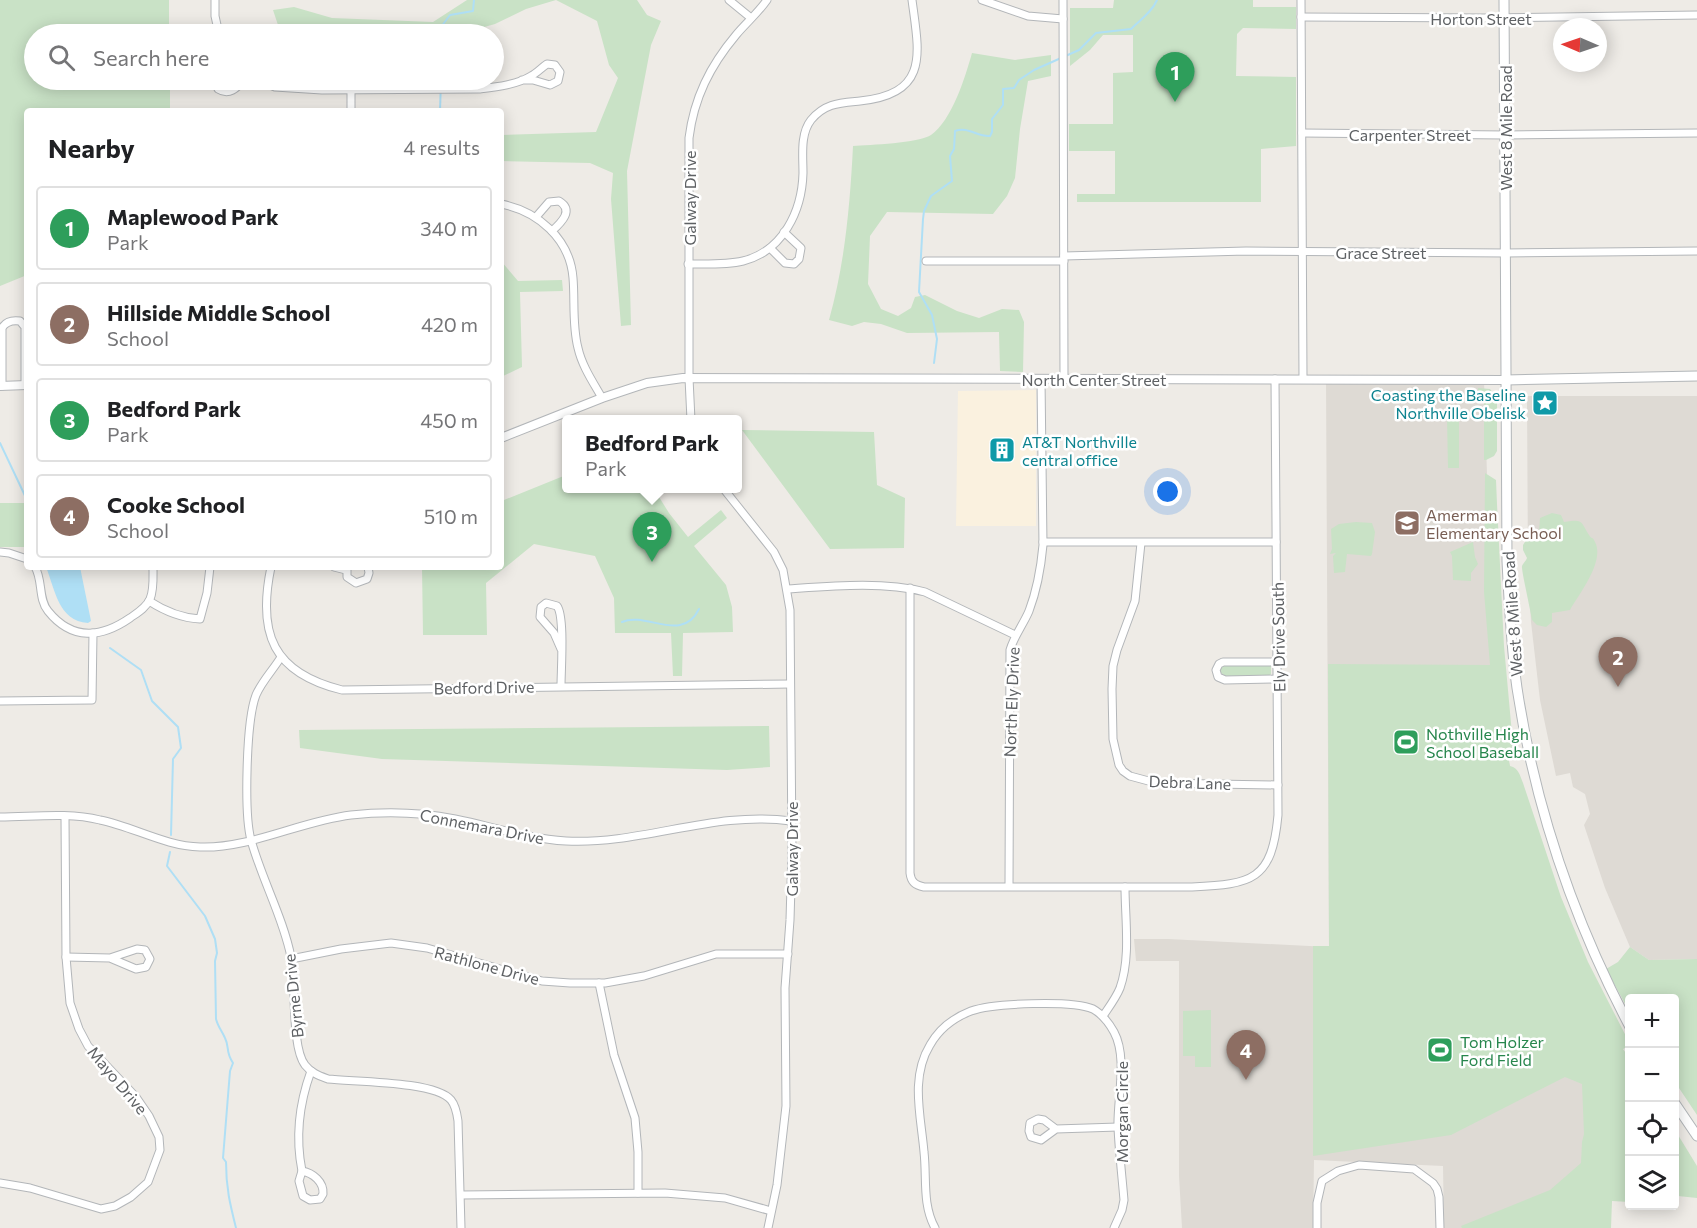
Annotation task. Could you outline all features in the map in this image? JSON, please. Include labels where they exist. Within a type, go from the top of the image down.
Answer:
[{"type":"main road","name":"West 8 Mile Road","points":[[1504,0],[1509,612],[1517,687],[1539,797],[1571,901],[1625,1019]]},
{"type":"main road","name":"North Center Street","points":[[1506,380],[1697,376]]},
{"type":"main road","points":[[1679,1109],[1697,1136]]},
{"type":"street","points":[[215,0],[217,24]]},
{"type":"street","points":[[729,0],[752,18]]},
{"type":"street","name":"Galway Drive","points":[[691,415],[688,264],[691,120],[700,90],[721,53],[767,0]]},
{"type":"street","points":[[688,264],[745,261],[770,248],[784,232],[793,220],[801,199],[804,134],[809,122],[830,104],[896,92],[913,75],[918,61],[918,46],[912,0]]},
{"type":"street","points":[[982,0],[1028,16],[1063,19]]},
{"type":"street","points":[[1063,0],[1064,379]]},
{"type":"street","points":[[1301,0],[1303,378]]},
{"type":"street","name":"Horton Street","points":[[1301,17],[1504,18],[1697,15]]},
{"type":"street","points":[[504,84],[532,76],[547,64],[555,65],[560,72],[558,81],[550,85],[533,80],[522,80]]},
{"type":"street","points":[[351,90],[351,108]]},
{"type":"street","name":"Carpenter Street","points":[[1302,133],[1505,135],[1697,133]]},
{"type":"street","points":[[536,217],[549,202],[563,203],[567,212],[565,218],[552,231]]},
{"type":"street","points":[[504,205],[519,208],[536,217],[552,231],[563,247],[571,267],[578,347],[582,360],[602,398]]},
{"type":"street","points":[[770,248],[785,263],[794,264],[799,259],[801,248],[784,232]]},
{"type":"street","name":"Grace Street","points":[[926,261],[1064,259],[1246,251],[1506,253],[1697,251]]},
{"type":"street","points":[[24,326],[20,321],[13,320],[2,328],[1,386],[24,385]]},
{"type":"street","name":"North Center Street","points":[[504,437],[602,398],[647,383],[689,378],[1506,380]]},
{"type":"street","name":"Ely Drive South","points":[[1125,887],[1217,886],[1242,881],[1267,865],[1271,854],[1277,832],[1278,785],[1275,378]]},
{"type":"street","name":"North Ely Drive","points":[[1009,886],[1010,650],[1015,635],[1029,611],[1037,585],[1042,542],[1041,379]]},
{"type":"street","name":"Galway Drive","points":[[726,493],[774,552],[783,570],[788,589],[791,633],[791,821],[785,999],[784,1132],[777,1185],[768,1228]]},
{"type":"street","points":[[1042,542],[1276,542]]},
{"type":"street","name":"Debra Lane","points":[[1141,543],[1135,601],[1113,666],[1113,739],[1115,755],[1122,771],[1130,776],[1156,783],[1278,785]]},
{"type":"street","points":[[0,552],[24,558]]},
{"type":"street","points":[[36,570],[48,612],[73,632],[93,633],[102,633],[118,627],[140,611],[149,601],[153,570]]},
{"type":"street","points":[[149,601],[165,611],[186,618],[200,619],[207,593],[210,570]]},
{"type":"street","name":"Bedford Drive","points":[[270,570],[266,590],[266,622],[281,657],[309,679],[342,690],[790,684]]},
{"type":"street","points":[[348,570],[350,580],[360,583],[369,576],[368,570]]},
{"type":"street","points":[[910,588],[911,878],[917,886],[924,887],[1125,887],[1126,946],[1123,977],[1115,999],[1103,1016],[1092,1009],[1066,1003],[994,1006],[964,1014],[937,1033],[922,1062],[918,1087],[926,1199],[934,1228]]},
{"type":"street","points":[[788,589],[910,588],[926,592],[1015,635]]},
{"type":"street","points":[[561,649],[555,633],[540,617],[541,607],[546,603],[557,606],[561,611],[561,649],[561,686]]},
{"type":"street","points":[[0,701],[92,700],[93,633]]},
{"type":"street","name":"Byrne Drive","points":[[281,657],[256,695],[252,711],[248,759],[248,807],[251,840],[282,924],[294,971],[298,1044],[302,1060],[311,1071]]},
{"type":"street","points":[[1278,662],[1223,662],[1217,666],[1216,672],[1218,677],[1225,680],[1278,679]]},
{"type":"street","name":"Connemara Drive","points":[[0,817],[66,817],[101,820],[168,842],[199,847],[220,846],[251,840],[305,824],[349,815],[384,813],[419,813],[566,841],[594,841],[732,820],[759,818],[791,821]]},
{"type":"street","name":"Mayo Drive","points":[[0,1183],[30,1188],[101,1209],[115,1206],[131,1197],[148,1182],[160,1150],[159,1137],[136,1097],[88,1046],[79,1029],[69,996],[66,957],[66,817]]},
{"type":"street","name":"Rathlone Drive","points":[[291,959],[341,949],[391,943],[427,948],[542,981],[599,983],[644,976],[716,954],[788,954]]},
{"type":"street","points":[[66,957],[110,958],[137,949],[145,950],[150,959],[146,967],[136,969],[110,958]]},
{"type":"street","points":[[599,983],[614,1055],[635,1118],[638,1192]]},
{"type":"street","name":"Morgan Circle","points":[[1103,1016],[1114,1032],[1120,1051],[1118,1127],[1124,1200],[1113,1228]]},
{"type":"street","points":[[302,1171],[309,1173],[322,1184],[323,1194],[320,1198],[310,1200],[303,1196],[299,1180],[302,1171],[298,1151],[299,1120],[303,1096],[311,1071],[328,1079],[418,1086],[441,1092],[450,1098],[456,1107],[461,1228]]},
{"type":"street","points":[[1056,1129],[1118,1127]]},
{"type":"street","points":[[1317,1228],[1318,1194],[1322,1181],[1338,1171],[1359,1165],[1410,1168],[1433,1183],[1439,1197],[1440,1228]]},
{"type":"street","points":[[461,1195],[638,1192],[713,1196],[771,1211]]},
{"type":"shaded area","points":[[1326,379],[1484,380],[1487,475],[1503,734],[1514,787],[1599,1044],[1579,1228],[1444,1228],[1443,1166],[1314,1160],[1313,1228],[1182,1228],[1179,1176],[1179,961],[1136,961],[1134,939],[1329,947]]},
{"type":"shaded area","points":[[1036,390],[1036,526],[956,526],[958,391]]},
{"type":"shaded area","points":[[1527,396],[1697,396],[1697,959],[1649,960],[1630,947],[1605,888],[1584,825],[1590,814],[1585,794],[1573,787],[1570,773],[1556,776],[1540,700],[1531,622],[1528,570]]},
{"type":"green space","points":[[0,0],[169,0],[169,24],[24,24],[24,90],[170,90],[170,108],[24,108],[24,276],[0,286]]},
{"type":"green space","points":[[467,0],[556,0],[526,9],[495,24],[278,24],[273,10],[294,7],[332,18],[433,22]]},
{"type":"green space","points":[[556,0],[637,0],[647,15],[661,21],[651,45],[627,171],[631,325],[621,326],[611,199],[613,173],[590,163],[504,161],[504,135],[596,132],[618,78],[609,65],[597,21]]},
{"type":"green space","points":[[1114,0],[1253,0],[1253,7],[1296,7],[1296,29],[1243,28],[1237,34],[1236,76],[1296,77],[1296,146],[1261,149],[1261,202],[1077,202],[1077,194],[1115,194],[1115,151],[1069,151],[1069,124],[1113,124],[1113,73],[1133,72],[1133,35],[1103,35],[1090,50],[1070,66],[1070,8],[1113,8]]},
{"type":"green space","points":[[972,53],[1015,60],[1051,55],[1051,76],[1028,81],[1015,178],[1007,196],[993,214],[887,212],[870,236],[868,284],[881,309],[898,316],[911,308],[915,297],[925,295],[957,311],[979,318],[1002,309],[1019,310],[1024,322],[1023,372],[1000,371],[999,332],[907,333],[881,324],[864,322],[852,326],[829,320],[835,299],[846,234],[853,146],[905,142],[931,135],[939,128],[951,109]]},
{"type":"green space","points":[[504,265],[518,281],[562,280],[563,291],[520,292],[522,367],[504,376]]},
{"type":"green space","points":[[1478,388],[1490,389],[1497,398],[1497,451],[1494,456],[1486,460],[1484,460],[1484,399],[1478,399]]},
{"type":"green space","points":[[1447,418],[1459,418],[1459,468],[1448,468]]},
{"type":"green space","points":[[742,430],[874,432],[877,485],[905,498],[904,548],[830,549]]},
{"type":"green space","points":[[1485,473],[1496,480],[1504,646],[1513,745],[1513,750],[1508,755],[1510,766],[1520,775],[1561,897],[1588,962],[1625,1034],[1625,1048],[1623,1049],[1625,1052],[1625,1202],[1612,1201],[1611,1228],[1462,1228],[1461,1226],[1550,1190],[1581,1163],[1584,1134],[1582,1084],[1565,1077],[1451,1135],[1313,1156],[1313,946],[1329,946],[1328,664],[1490,665],[1484,592]]},
{"type":"green space","points":[[562,477],[562,493],[656,493],[688,537],[721,510],[727,518],[694,546],[726,585],[732,607],[733,632],[683,633],[682,676],[673,676],[671,633],[615,633],[614,598],[595,556],[534,544],[504,568],[504,500]]},
{"type":"green space","points":[[0,503],[24,503],[24,547],[0,547]]},
{"type":"green space","points":[[1552,513],[1561,515],[1564,522],[1580,522],[1584,526],[1595,542],[1597,558],[1590,577],[1570,610],[1552,613],[1552,622],[1546,627],[1537,625],[1532,620],[1522,569],[1527,558],[1523,545],[1530,534],[1539,532],[1540,518]]},
{"type":"green space","points":[[1372,523],[1375,532],[1372,554],[1371,556],[1347,554],[1345,572],[1334,573],[1333,556],[1336,553],[1330,554],[1331,529],[1339,524]]},
{"type":"green space","points":[[1473,542],[1478,564],[1471,573],[1471,581],[1453,580],[1450,552]]},
{"type":"green space","points":[[422,570],[502,570],[486,583],[487,635],[423,635]]},
{"type":"green space","points":[[1225,665],[1268,665],[1271,666],[1271,674],[1268,676],[1225,676],[1220,672],[1220,668]]},
{"type":"green space","points":[[769,726],[770,767],[727,770],[382,759],[300,748],[299,730]]},
{"type":"green space","points":[[1630,947],[1649,960],[1697,959],[1697,1115],[1679,1088],[1679,994],[1625,994],[1625,1004],[1606,969],[1618,962]]},
{"type":"green space","points":[[1211,1010],[1211,1067],[1195,1067],[1195,1056],[1183,1056],[1183,1011]]},
{"type":"green space","points":[[1679,1137],[1697,1166],[1697,1198],[1679,1196]]},
{"type":"water","points":[[47,570],[81,570],[91,621],[88,623],[78,621],[70,616],[55,594]]},
{"type":"waterway","points":[[443,24],[450,15],[473,11],[474,0]]},
{"type":"waterway","points":[[934,363],[937,339],[932,315],[919,292],[923,219],[931,196],[952,181],[950,156],[954,149],[955,131],[964,130],[990,136],[992,119],[1003,105],[1003,89],[1014,88],[1019,80],[1034,70],[1079,50],[1096,33],[1131,29],[1149,12],[1157,0]]},
{"type":"waterway","points":[[440,108],[441,90]]},
{"type":"waterway","points":[[0,443],[24,494]]},
{"type":"waterway","points":[[622,622],[642,620],[673,626],[692,619],[699,609]]},
{"type":"waterway","points":[[110,648],[141,670],[152,701],[178,727],[181,748],[173,759],[171,835]]},
{"type":"waterway","points":[[170,852],[167,866],[205,916],[215,939],[217,953],[215,961],[216,1019],[233,1063],[230,1071],[223,1158],[226,1162],[229,1196],[236,1228]]},
{"type":"place","name":"Maplewood Park","points":[[1175,102]]},
{"type":"place","name":"Coasting the Baseline Northville Obelisk","points":[[1545,403]]},
{"type":"place","name":"AT&T Northville central office","points":[[1002,450]]},
{"type":"place","name":"Amerman Elementary School","points":[[1407,523]]},
{"type":"place","name":"Bedford Park","points":[[652,562]]},
{"type":"place","name":"Hillside Middle School","points":[[1618,687]]},
{"type":"place","name":"Nothville High School Baseball","points":[[1406,742]]},
{"type":"place","name":"Tom Holzer Ford Field","points":[[1440,1050]]},
{"type":"place","name":"Cooke School","points":[[1246,1080]]}]
